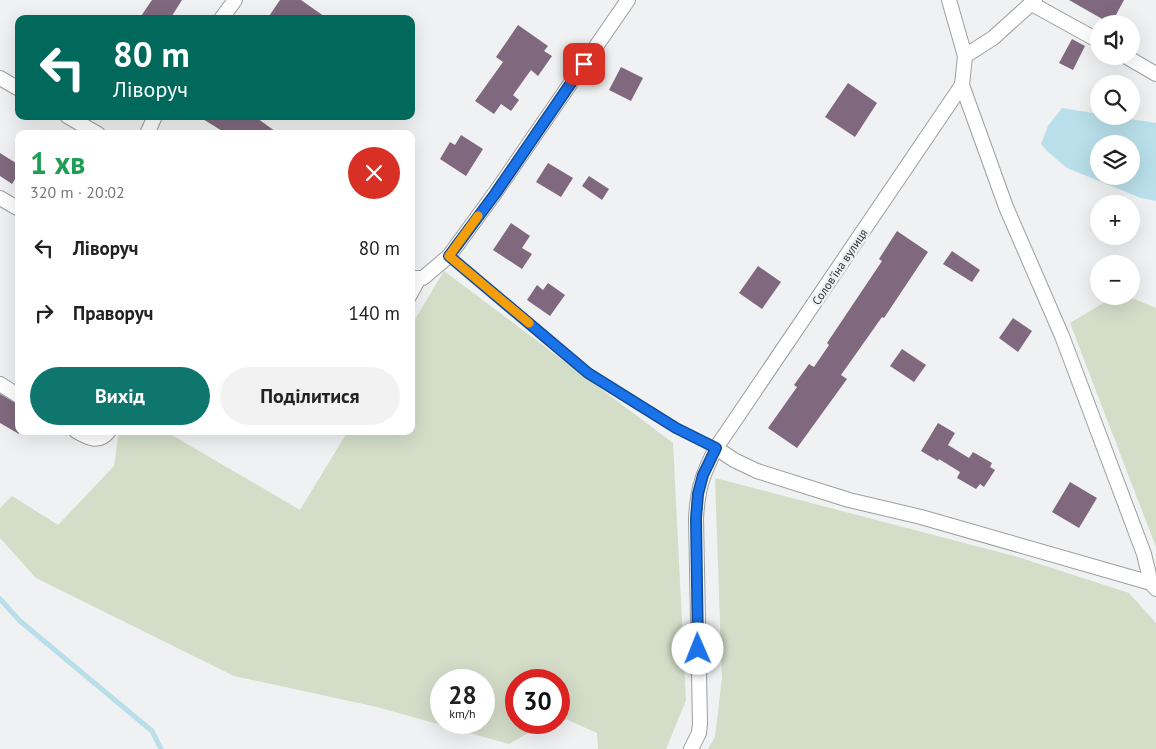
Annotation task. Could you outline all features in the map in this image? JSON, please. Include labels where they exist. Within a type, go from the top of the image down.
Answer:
[{"type":"street","points":[[224,15],[235,0]]},
{"type":"street","points":[[417,278],[449,256],[495,194],[628,0]]},
{"type":"street","points":[[949,0],[965,56],[962,85],[1006,207],[1065,345],[1144,554],[1154,586]]},
{"type":"street","points":[[965,56],[993,38],[1033,2],[1090,36]]},
{"type":"street","points":[[1140,65],[1156,74]]},
{"type":"street","points":[[0,78],[15,86]]},
{"type":"street","name":"Соловʼїна вулиця","points":[[691,749],[699,733],[700,724],[696,518],[698,494],[703,475],[716,448],[962,85]]},
{"type":"street","points":[[74,120],[91,130]]},
{"type":"street","points":[[0,198],[15,207]]},
{"type":"street","points":[[0,384],[15,393]]},
{"type":"street","points":[[84,435],[94,440],[100,439],[105,435]]},
{"type":"street","points":[[716,448],[734,460],[757,471],[849,500],[921,517],[1154,586]]},
{"type":"lane","points":[[449,256],[588,373],[676,428],[716,448]]},
{"type":"green space","points":[[444,271],[673,443],[686,700],[666,749],[598,749],[597,733],[570,721],[570,669],[505,669],[505,734],[526,734],[509,744],[473,734],[495,734],[495,669],[430,669],[430,722],[377,707],[234,676],[36,578],[0,538],[0,508],[12,496],[58,525],[114,466],[118,435],[172,435],[300,510],[346,435],[415,435],[415,319]]},
{"type":"green space","points":[[1140,301],[1156,308],[1156,547],[1070,323],[1100,305],[1140,305]]},
{"type":"green space","points":[[715,478],[1018,557],[1129,593],[1156,623],[1156,749],[708,749],[715,737],[722,678]]},
{"type":"water","points":[[1062,108],[1090,113],[1090,125],[1140,125],[1140,121],[1156,123],[1156,201],[1141,198],[1140,195],[1134,195],[1109,185],[1140,185],[1140,135],[1090,135],[1090,177],[1067,168],[1041,144],[1048,126]]},
{"type":"building","points":[[152,0],[182,0],[173,15],[142,15]]},
{"type":"building","points":[[280,0],[301,0],[322,15],[270,15]]},
{"type":"building","points":[[1069,0],[1124,0],[1116,15],[1095,15]]},
{"type":"building","points":[[518,25],[548,46],[544,51],[552,56],[538,76],[531,70],[513,95],[519,100],[511,111],[501,104],[494,114],[475,101],[503,62],[496,57]]},
{"type":"building","points":[[1072,39],[1085,46],[1073,70],[1059,63]]},
{"type":"building","points":[[621,67],[643,78],[631,101],[609,90]]},
{"type":"building","points":[[848,83],[877,103],[855,137],[825,117]]},
{"type":"building","points":[[204,120],[260,120],[273,130],[221,130]]},
{"type":"building","points":[[461,135],[483,149],[466,176],[440,159],[450,142],[455,145]]},
{"type":"building","points":[[0,153],[15,162],[15,179],[12,184],[0,176]]},
{"type":"building","points":[[548,163],[573,178],[561,197],[536,182]]},
{"type":"building","points":[[589,176],[609,189],[602,200],[582,186]]},
{"type":"building","points":[[511,223],[530,236],[522,248],[532,254],[522,269],[493,250]]},
{"type":"building","points":[[897,231],[928,252],[884,318],[882,317],[841,375],[847,379],[797,448],[768,428],[797,387],[794,385],[809,364],[814,367],[829,345],[827,343],[882,261],[879,259]]},
{"type":"building","points":[[952,251],[980,270],[972,282],[943,264]]},
{"type":"building","points":[[758,266],[781,282],[762,309],[739,293]]},
{"type":"building","points":[[548,283],[565,295],[550,316],[527,300],[537,285],[543,290]]},
{"type":"building","points":[[1013,318],[1032,331],[1018,352],[999,338]]},
{"type":"building","points":[[902,349],[926,365],[914,382],[890,366]]},
{"type":"building","points":[[0,394],[15,403],[15,432],[0,423]]},
{"type":"building","points":[[938,423],[955,433],[948,445],[969,458],[973,452],[992,463],[990,467],[995,470],[984,487],[980,484],[976,489],[957,478],[960,472],[921,451]]},
{"type":"building","points":[[1070,482],[1097,498],[1079,528],[1052,512]]},
{"type":"waterway","points":[[0,599],[20,621],[152,731],[161,749]]},
{"type":"slow traffic","points":[[478,216],[449,256],[529,323]]},
{"type":"route","points":[[584,64],[495,194],[449,256],[588,373],[676,428],[716,448],[703,475],[698,494],[696,518],[698,649]]}]
